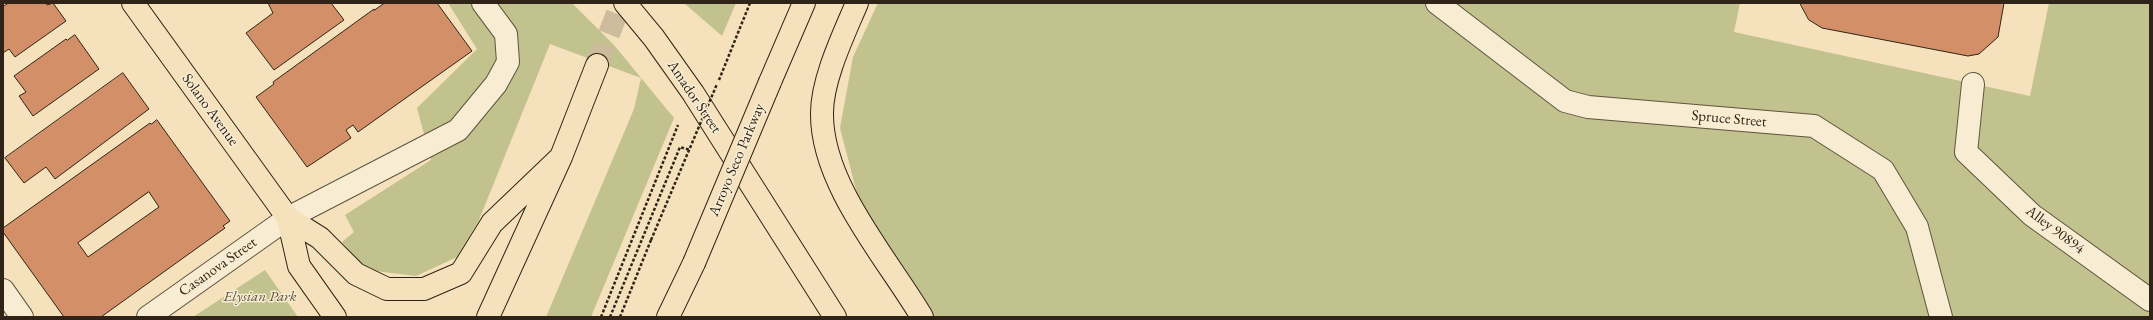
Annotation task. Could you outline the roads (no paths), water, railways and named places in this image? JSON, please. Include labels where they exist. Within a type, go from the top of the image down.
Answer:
[{"type":"main road","name":"Solano Avenue","points":[[133,3],[288,218]]},
{"type":"main road","name":"Amador Street","points":[[625,3],[654,38],[693,93],[835,317]]},
{"type":"main road","name":"Arroyo Seco Parkway","points":[[668,317],[694,264],[804,3]]},
{"type":"main road","points":[[857,3],[837,52],[827,82],[822,112],[825,144],[851,208],[922,317]]},
{"type":"main road","points":[[488,317],[561,157],[597,65]]},
{"type":"main road","points":[[288,218],[320,238],[356,274],[387,289],[424,289],[461,273],[492,223],[561,157]]},
{"type":"main road","points":[[288,218],[299,266],[335,317]]},
{"type":"street","name":"Casanova Street","points":[[148,317],[288,218],[458,130],[496,84],[508,62],[506,34],[483,3]]},
{"type":"street","name":"Spruce Street","points":[[1437,3],[1565,101],[1588,106],[1814,126],[1883,170],[1917,227],[1941,317]]},
{"type":"street","name":"Alley 90894","points":[[1973,84],[1966,152],[2032,216],[2150,300]]},
{"type":"street","points":[[3,290],[22,317]]},
{"type":"tunnel","points":[[597,65],[621,3]]},
{"type":"park label","name":"Elysian Park","points":[[260,297]]}]
